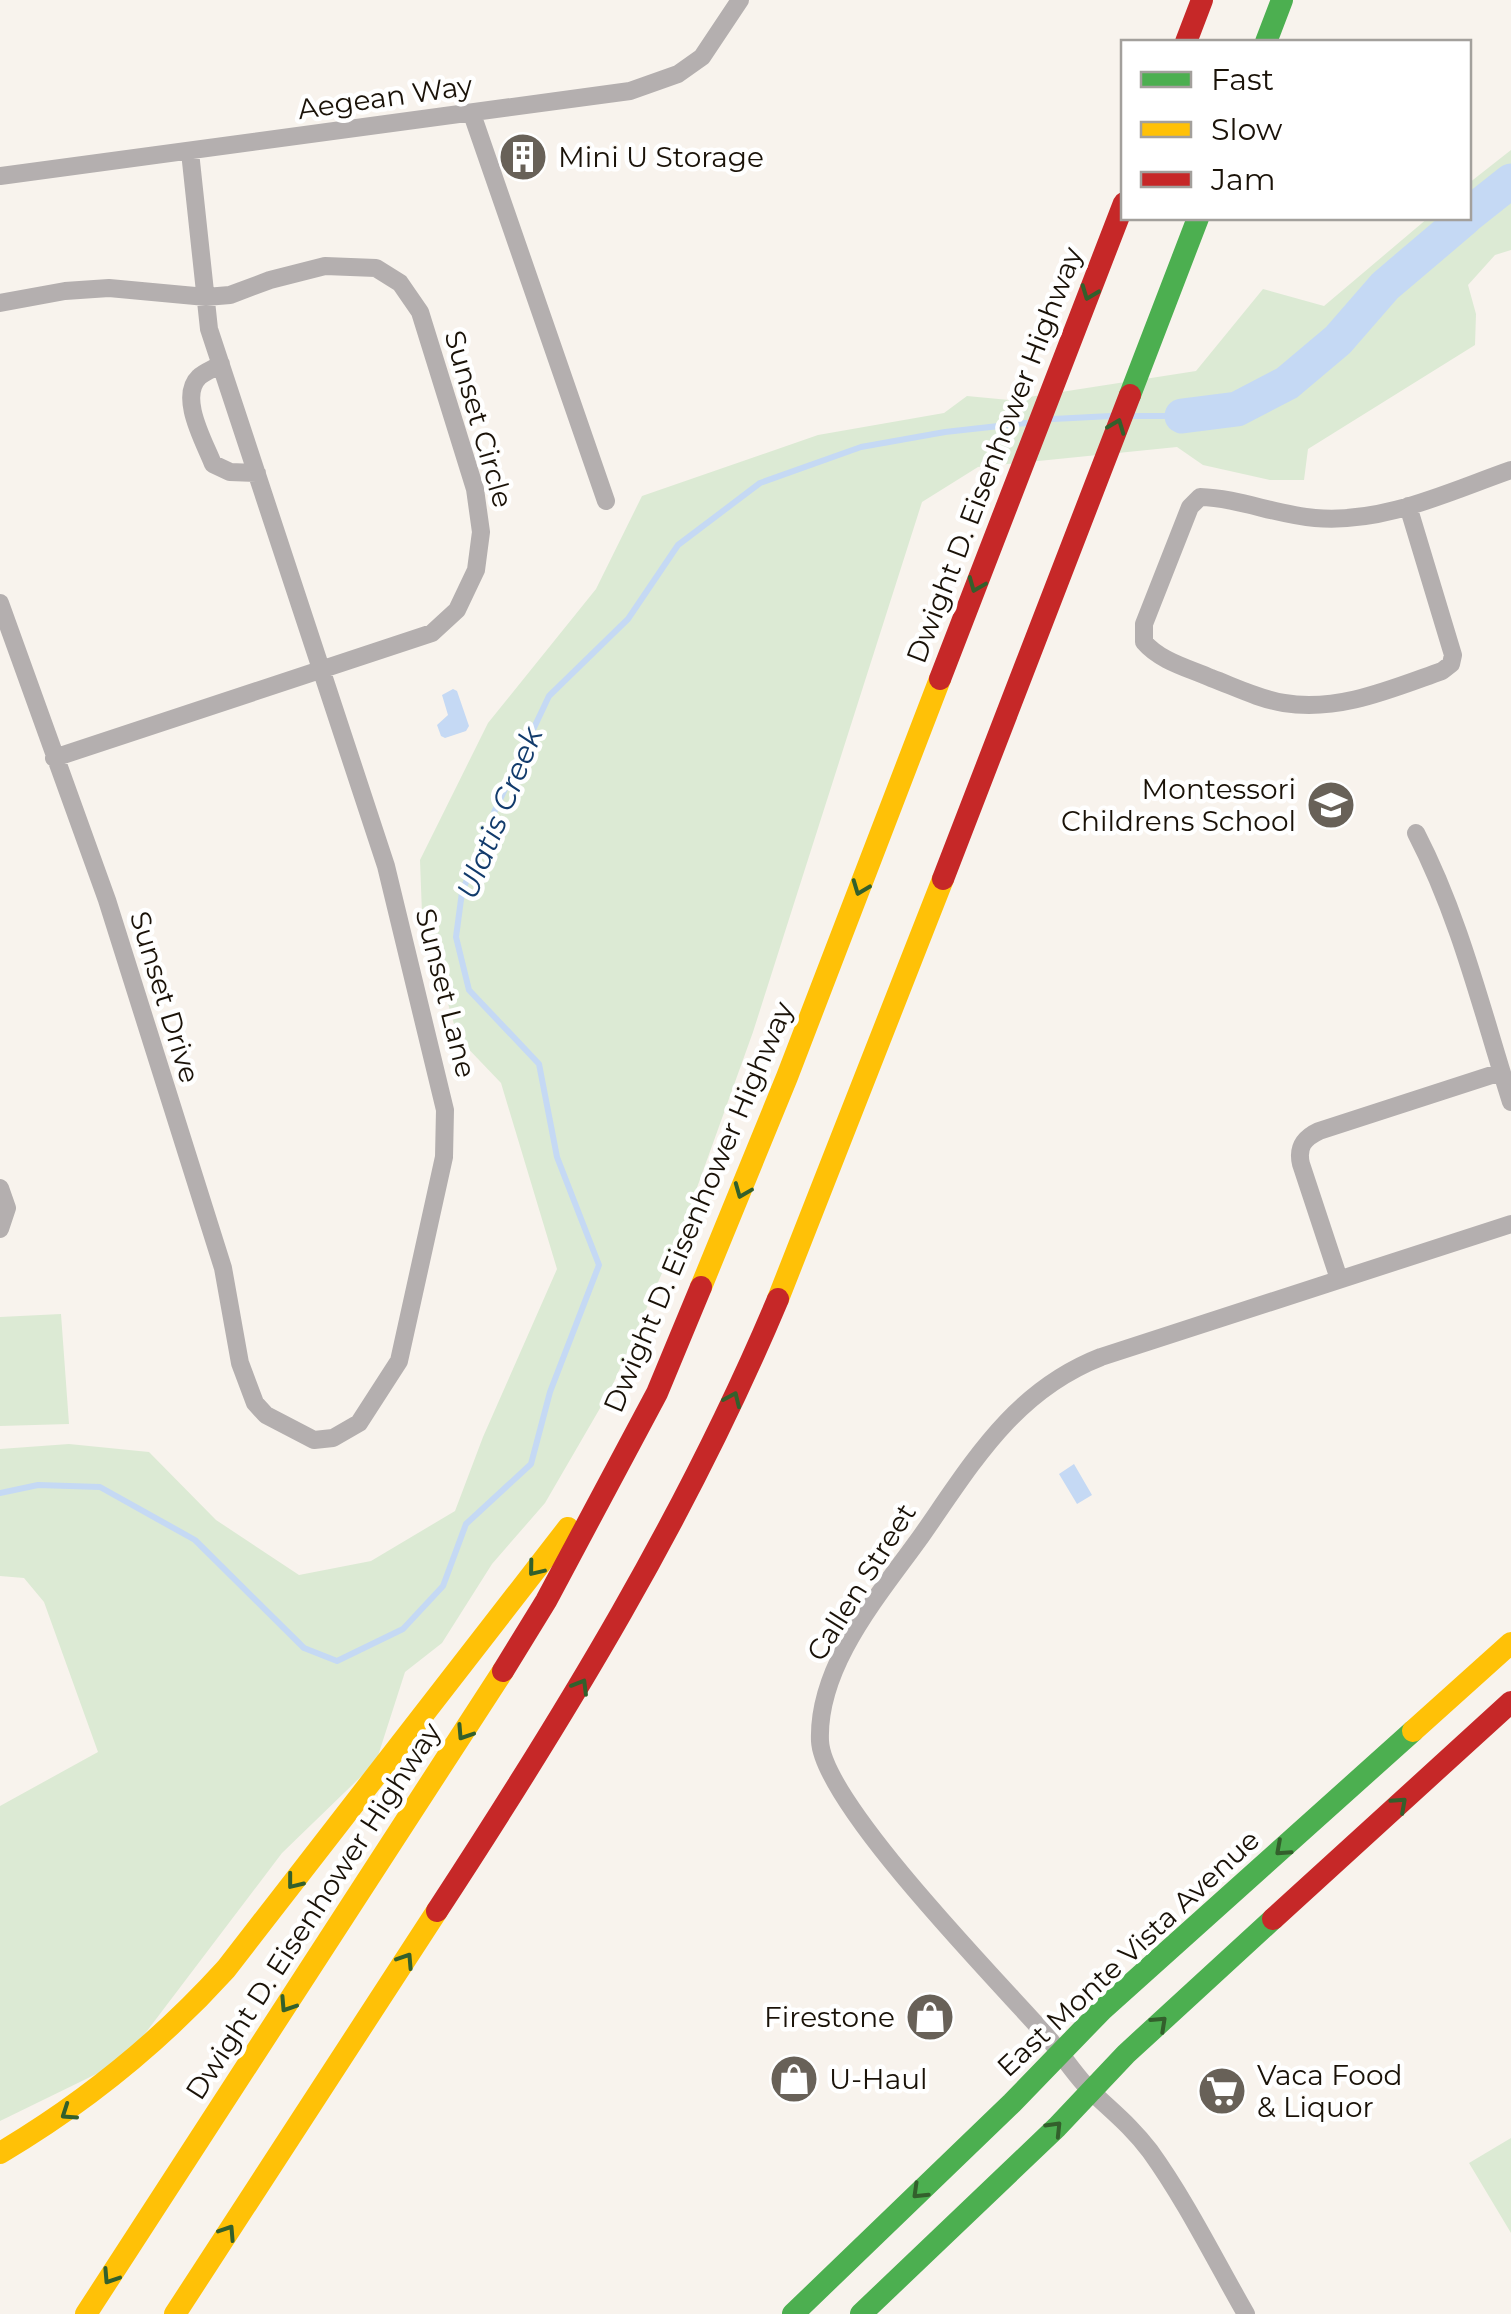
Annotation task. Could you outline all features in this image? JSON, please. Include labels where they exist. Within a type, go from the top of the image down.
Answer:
[{"type":"main road","points":[[1187,40],[1202,0]]},
{"type":"main road","points":[[1267,40],[1282,0]]},
{"type":"main road","name":"Dwight D. Eisenhower Highway","points":[[86,2314],[488,1696],[546,1601],[658,1393],[724,1235],[1121,211]]},
{"type":"main road","points":[[175,2314],[536,1761],[651,1564],[712,1442],[776,1304],[827,1177],[1197,220]]},
{"type":"main road","points":[[0,2152],[64,2116],[129,2068],[180,2022],[226,1970],[618,1466]]},
{"type":"main road","name":"East Monte Vista Avenue","points":[[793,2314],[1102,2010],[1511,1643]]},
{"type":"main road","points":[[861,2314],[1057,2127],[1090,2090],[1511,1702]]},
{"type":"street","name":"Aegean Way","points":[[0,176],[630,91],[678,74],[702,57],[740,0]]},
{"type":"street","points":[[472,114],[606,501]]},
{"type":"street","name":"Sunset Lane","points":[[190,152],[209,329],[386,866],[445,1110],[444,1157],[399,1361],[359,1423],[333,1438],[314,1440],[262,1410]]},
{"type":"street","name":"Sunset Circle","points":[[0,304],[66,291],[109,288],[206,297],[230,295],[325,266],[376,268],[400,283],[420,312],[475,489],[481,532],[476,570],[457,610],[432,633],[54,758]]},
{"type":"street","points":[[221,364],[198,377],[192,388],[192,407],[213,464],[230,472],[256,472]]},
{"type":"street","points":[[1408,506],[1453,654],[1451,664],[1442,672],[1359,700],[1286,704],[1167,659],[1144,642],[1144,624],[1150,607],[1190,507],[1200,497],[1223,498],[1314,518],[1356,519],[1408,506],[1511,470]]},
{"type":"street","name":"Sunset Drive","points":[[0,604],[107,900],[222,1268],[240,1364],[262,1410]]},
{"type":"street","points":[[1416,833],[1438,876],[1511,1102]]},
{"type":"street","points":[[1339,1279],[1299,1154],[1308,1136],[1501,1072]]},
{"type":"street","points":[[0,1188],[7,1208],[0,1229]]},
{"type":"street","name":"Callen Street","points":[[1246,2314],[1151,2153],[1122,2116],[1090,2090],[1061,2052],[899,1870],[838,1789],[820,1746],[822,1700],[842,1652],[941,1507],[1000,1425],[1042,1387],[1101,1357],[1511,1224]]},
{"type":"green space","points":[[1511,150],[1511,250],[1495,255],[1468,285],[1476,314],[1475,345],[1308,449],[1304,480],[1270,480],[1203,465],[1177,447],[978,467],[922,502],[753,1032],[685,1221],[610,1391],[545,1503],[492,1564],[442,1643],[405,1672],[376,1762],[282,1853],[125,2060],[0,2121],[0,1806],[98,1752],[44,1602],[24,1578],[0,1576],[0,1449],[69,1444],[149,1452],[216,1520],[299,1575],[371,1561],[455,1511],[557,1269],[501,1083],[458,1038],[422,914],[420,860],[488,723],[596,589],[642,496],[818,435],[944,413],[967,396],[1009,400],[1196,371],[1263,289],[1324,306],[1426,220],[1471,220],[1471,181]]},
{"type":"green space","points":[[61,1314],[69,1424],[0,1426],[0,1317]]},
{"type":"green space","points":[[1511,2138],[1511,2233],[1469,2163]]},
{"type":"water","points":[[453,689],[469,726],[466,731],[445,738],[437,725],[448,715],[442,695]]},
{"type":"water","points":[[1074,1464],[1092,1495],[1077,1504],[1059,1474]]},
{"type":"waterway","name":"Ulatis Creek","points":[[1471,213],[1511,181]]},
{"type":"waterway","name":"Ulatis Creek","points":[[1182,416],[1237,409],[1287,383],[1338,340],[1385,286],[1463,220]]},
{"type":"waterway","name":"Ulatis Creek","points":[[1053,419],[1111,416]]},
{"type":"waterway","name":"Ulatis Creek","points":[[1133,416],[1182,416]]},
{"type":"waterway","name":"Ulatis Creek","points":[[0,1493],[38,1485],[100,1487],[195,1540],[304,1648],[337,1661],[403,1629],[443,1586],[466,1524],[531,1464],[550,1392],[599,1265],[557,1157],[539,1064],[469,990],[456,937],[462,892],[496,808],[549,696],[628,619],[678,545],[760,483],[861,447],[1026,423]]},
{"type":"traffic: fast","points":[[1267,40],[1282,0]]},
{"type":"traffic: fast","points":[[1130,395],[1197,220]]},
{"type":"traffic: fast","points":[[793,2314],[1012,2103],[1102,2010],[1413,1731]]},
{"type":"traffic: fast","points":[[861,2314],[1057,2127],[1126,2054],[1273,1919]]},
{"type":"traffic: slow","points":[[701,1287],[787,1077],[940,679]]},
{"type":"traffic: slow","points":[[778,1299],[943,879]]},
{"type":"traffic: slow","points":[[0,2153],[120,2070],[175,2022],[226,1969],[568,1528]]},
{"type":"traffic: slow","points":[[1413,1731],[1511,1643]]},
{"type":"traffic: slow","points":[[86,2314],[503,1671]]},
{"type":"traffic: slow","points":[[175,2314],[437,1911]]},
{"type":"traffic: jam","points":[[1187,40],[1202,0]]},
{"type":"traffic: jam","points":[[940,679],[1121,211]]},
{"type":"traffic: jam","points":[[943,879],[1130,395]]},
{"type":"traffic: jam","points":[[503,1671],[546,1601],[657,1393],[701,1287]]},
{"type":"traffic: jam","points":[[437,1911],[577,1688],[664,1536],[778,1299]]},
{"type":"traffic: jam","points":[[1273,1919],[1511,1702]]},
{"type":"place","name":"Mini U Storage","points":[[523,157]]},
{"type":"place","name":"Montessori Childrens School","points":[[1331,805]]},
{"type":"place","name":"Firestone","points":[[930,2017]]},
{"type":"place","name":"U-Haul","points":[[794,2079]]},
{"type":"place","name":"Vaca Food & Liquor","points":[[1222,2091]]}]
